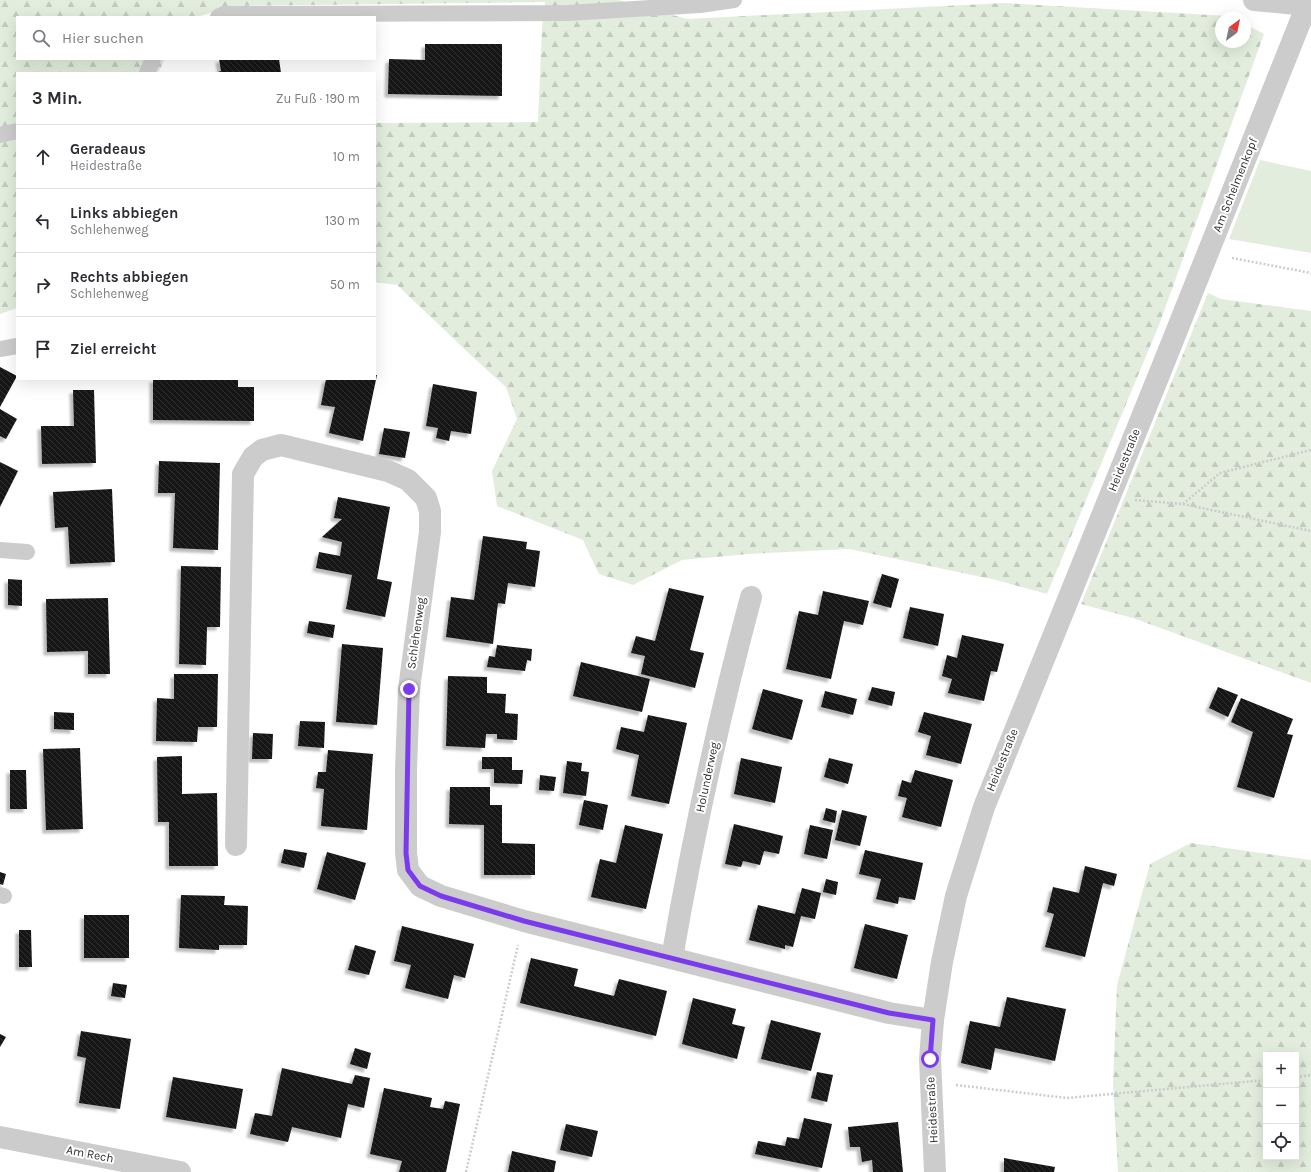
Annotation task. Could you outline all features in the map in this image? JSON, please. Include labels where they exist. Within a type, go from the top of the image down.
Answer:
[{"type":"street","points":[[1254,0],[1308,2]]},
{"type":"street","name":"Am Schelmenkopf","points":[[1161,370],[1308,2]]},
{"type":"street","name":"Heidestraße","points":[[935,1172],[930,1059],[933,1020],[942,962],[956,896],[984,807],[1161,370]]},
{"type":"street","name":"Schlehenweg","points":[[236,845],[243,474],[253,457],[262,450],[281,445],[388,471],[408,480],[426,498],[430,511],[430,532],[409,689],[406,769],[406,853],[408,870],[420,886],[441,896],[524,921],[889,1013],[933,1020]]},
{"type":"street","name":"Holunderweg","points":[[672,958],[690,857],[708,769],[751,597]]},
{"type":"street","name":"Am Rech","points":[[0,1137],[180,1172]]},
{"type":"lane","points":[[220,16],[224,14],[568,13],[700,5],[734,0]]},
{"type":"lane","points":[[147,72],[153,60]]},
{"type":"lane","points":[[0,135],[16,131]]},
{"type":"lane","points":[[0,349],[16,346]]},
{"type":"lane","points":[[0,550],[27,552]]},
{"type":"path","points":[[1208,254],[1311,273]]},
{"type":"path","points":[[1183,504],[1220,474],[1311,450]]},
{"type":"path","points":[[1108,498],[1183,504],[1311,531]]},
{"type":"path","points":[[466,1172],[524,921]]},
{"type":"path","points":[[1299,1077],[1311,1075]]},
{"type":"path","points":[[931,1082],[1067,1098],[1263,1080]]},
{"type":"green space","points":[[0,0],[618,0],[687,19],[1004,3],[1215,15],[1215,48],[1251,48],[1251,27],[1264,34],[1159,325],[1047,594],[996,580],[849,549],[749,554],[682,560],[633,585],[599,574],[583,540],[497,506],[492,471],[517,419],[506,387],[397,285],[376,282],[376,123],[538,122],[542,28],[545,2],[232,6],[200,16],[16,16],[16,60],[164,60],[158,72],[16,72],[16,308],[0,314]]},
{"type":"green space","points":[[1260,160],[1311,171],[1311,253],[1229,239]]},
{"type":"green space","points":[[1208,293],[1221,299],[1311,311],[1311,683],[1133,618],[1081,604]]},
{"type":"green space","points":[[1191,843],[1311,860],[1311,1172],[1118,1172],[1113,1084],[1117,985],[1150,864]]},
{"type":"building","points":[[425,44],[502,44],[502,96],[388,94],[389,59],[425,60]]},
{"type":"building","points":[[219,60],[279,60],[281,72],[218,72],[221,71]]},
{"type":"building","points":[[0,367],[16,375],[16,378],[0,407]]},
{"type":"building","points":[[153,380],[238,380],[238,387],[254,387],[254,421],[153,420]]},
{"type":"building","points":[[326,380],[376,380],[363,441],[329,433],[335,407],[321,405]]},
{"type":"building","points":[[433,384],[477,392],[471,434],[451,431],[449,441],[436,438],[438,428],[426,426]]},
{"type":"building","points":[[73,390],[94,390],[96,463],[42,464],[41,426],[74,426]]},
{"type":"building","points":[[0,409],[17,419],[6,439],[0,436]]},
{"type":"building","points":[[384,428],[410,432],[405,458],[379,454]]},
{"type":"building","points":[[159,461],[220,463],[218,550],[173,548],[175,493],[158,493]]},
{"type":"building","points":[[0,462],[18,471],[0,507]]},
{"type":"building","points":[[112,489],[115,562],[70,564],[68,527],[55,528],[53,492]]},
{"type":"building","points":[[338,497],[390,507],[377,579],[392,582],[385,617],[346,609],[352,575],[316,568],[319,552],[340,556],[342,542],[322,537],[342,519],[334,518]]},
{"type":"building","points":[[483,536],[527,542],[526,549],[540,551],[535,587],[508,583],[505,604],[498,603],[493,644],[446,637],[451,597],[474,600]]},
{"type":"building","points":[[181,566],[221,567],[220,627],[207,627],[206,665],[179,664]]},
{"type":"building","points":[[882,574],[899,579],[891,608],[873,603]]},
{"type":"building","points":[[8,579],[22,580],[22,606],[8,605]]},
{"type":"building","points":[[669,588],[704,596],[690,650],[704,653],[695,688],[641,674],[645,656],[631,653],[636,636],[655,641]]},
{"type":"building","points":[[823,591],[869,601],[863,625],[844,621],[831,679],[786,669],[799,611],[818,615]]},
{"type":"building","points":[[108,598],[110,674],[88,674],[88,651],[47,652],[46,599]]},
{"type":"building","points":[[910,607],[944,614],[938,646],[903,638]]},
{"type":"building","points":[[309,621],[335,625],[333,638],[307,633]]},
{"type":"building","points":[[962,635],[1004,644],[997,672],[991,671],[984,701],[948,693],[952,679],[942,676],[947,655],[957,658]]},
{"type":"building","points":[[342,644],[383,648],[377,725],[336,722]]},
{"type":"building","points":[[497,645],[532,649],[531,661],[527,660],[525,671],[487,667],[489,656],[495,657]]},
{"type":"building","points":[[581,662],[650,679],[642,712],[573,696]]},
{"type":"building","points":[[174,674],[218,674],[217,727],[198,727],[197,742],[156,741],[157,698],[174,699]]},
{"type":"building","points":[[448,676],[487,677],[487,693],[506,694],[505,713],[518,714],[517,740],[497,739],[497,734],[486,734],[485,748],[446,746]]},
{"type":"building","points":[[872,687],[895,692],[892,706],[868,700]]},
{"type":"building","points":[[1218,687],[1238,695],[1228,717],[1209,708]]},
{"type":"building","points":[[763,689],[803,700],[792,740],[752,729]]},
{"type":"building","points":[[825,691],[857,699],[853,715],[821,707]]},
{"type":"building","points":[[1241,698],[1293,719],[1287,734],[1293,735],[1274,798],[1237,787],[1253,732],[1231,722]]},
{"type":"building","points":[[54,712],[74,713],[74,730],[54,729]]},
{"type":"building","points":[[924,712],[972,724],[961,764],[926,755],[931,736],[918,732]]},
{"type":"building","points":[[648,715],[687,723],[669,804],[631,796],[639,755],[616,749],[621,727],[644,732]]},
{"type":"building","points":[[300,721],[325,722],[324,748],[298,746]]},
{"type":"building","points":[[253,733],[273,734],[272,759],[252,759]]},
{"type":"building","points":[[80,748],[83,829],[46,830],[43,749]]},
{"type":"building","points":[[328,750],[373,754],[367,830],[321,826],[324,789],[316,788],[318,772],[326,772]]},
{"type":"building","points":[[182,756],[182,794],[217,793],[218,866],[169,866],[169,822],[158,822],[157,757]]},
{"type":"building","points":[[482,757],[512,757],[512,770],[523,770],[522,784],[494,783],[494,769],[482,769]]},
{"type":"building","points":[[741,758],[782,767],[775,803],[734,794]]},
{"type":"building","points":[[829,758],[853,764],[848,784],[824,777]]},
{"type":"building","points":[[567,761],[582,763],[581,771],[589,772],[586,796],[563,793]]},
{"type":"building","points":[[10,770],[26,770],[27,809],[10,809]]},
{"type":"building","points":[[915,770],[953,780],[941,827],[902,817],[907,798],[898,796],[902,780],[911,783]]},
{"type":"building","points":[[540,775],[556,777],[554,791],[539,790]]},
{"type":"building","points":[[450,787],[490,787],[490,805],[502,805],[502,843],[535,844],[535,875],[484,875],[484,825],[449,824]]},
{"type":"building","points":[[584,800],[608,805],[603,830],[579,825]]},
{"type":"building","points":[[826,808],[837,811],[835,823],[823,820]]},
{"type":"building","points":[[842,810],[867,816],[860,846],[835,840]]},
{"type":"building","points":[[734,824],[783,836],[779,854],[764,851],[760,865],[743,861],[741,867],[725,864]]},
{"type":"building","points":[[625,825],[663,834],[646,909],[591,897],[600,859],[616,863]]},
{"type":"building","points":[[810,825],[833,830],[827,859],[804,854]]},
{"type":"building","points":[[284,849],[307,853],[304,868],[281,863]]},
{"type":"building","points":[[865,850],[923,863],[915,900],[899,897],[898,904],[876,899],[881,879],[859,874]]},
{"type":"building","points":[[327,852],[366,863],[355,900],[317,889]]},
{"type":"building","points":[[1085,866],[1117,874],[1114,886],[1103,883],[1085,957],[1045,947],[1054,914],[1047,912],[1053,887],[1079,893]]},
{"type":"building","points":[[0,872],[6,874],[3,885],[0,884]]},
{"type":"building","points":[[826,879],[838,882],[836,895],[823,892]]},
{"type":"building","points":[[802,888],[821,893],[815,919],[801,916],[793,947],[785,945],[785,949],[749,940],[758,905],[795,914]]},
{"type":"building","points":[[181,895],[225,896],[224,905],[248,906],[247,945],[219,945],[219,950],[179,948]]},
{"type":"building","points":[[84,915],[129,915],[129,958],[84,958]]},
{"type":"building","points":[[865,924],[908,935],[897,979],[854,968]]},
{"type":"building","points":[[402,926],[474,944],[465,978],[454,975],[448,999],[405,988],[411,965],[394,961]]},
{"type":"building","points":[[19,930],[31,930],[32,967],[19,967]]},
{"type":"building","points":[[355,945],[376,951],[369,975],[348,970]]},
{"type":"building","points":[[531,958],[578,969],[574,986],[614,996],[619,979],[667,991],[656,1036],[520,1003]]},
{"type":"building","points":[[113,983],[127,985],[125,998],[111,996]]},
{"type":"building","points":[[1007,997],[1066,1009],[1055,1061],[995,1048],[991,1070],[961,1063],[970,1021],[1000,1027]]},
{"type":"building","points":[[693,998],[736,1009],[732,1024],[745,1027],[737,1059],[682,1044]]},
{"type":"building","points":[[771,1020],[821,1033],[811,1071],[761,1059]]},
{"type":"building","points":[[81,1031],[131,1039],[120,1109],[79,1103],[86,1058],[77,1056]]},
{"type":"building","points":[[0,1034],[6,1037],[0,1047]]},
{"type":"building","points":[[355,1048],[371,1053],[367,1069],[350,1064]]},
{"type":"building","points":[[282,1068],[352,1084],[355,1075],[370,1078],[364,1108],[348,1104],[341,1138],[292,1127],[288,1142],[250,1134],[255,1113],[272,1116]]},
{"type":"building","points":[[817,1072],[833,1075],[827,1102],[811,1098]]},
{"type":"building","points":[[173,1077],[243,1089],[236,1129],[166,1117]]},
{"type":"building","points":[[384,1088],[432,1098],[430,1107],[443,1109],[445,1101],[460,1104],[446,1172],[399,1172],[402,1161],[370,1154]]},
{"type":"building","points":[[804,1118],[832,1124],[822,1168],[755,1154],[758,1141],[785,1146],[787,1137],[799,1139]]},
{"type":"building","points":[[898,1122],[903,1172],[873,1172],[872,1160],[862,1162],[860,1147],[850,1147],[848,1127]]},
{"type":"building","points":[[566,1124],[598,1131],[592,1157],[560,1150]]},
{"type":"building","points":[[512,1151],[556,1161],[554,1172],[508,1172]]},
{"type":"building","points":[[1004,1158],[1055,1167],[1054,1172],[1004,1172]]},
{"type":"route","points":[[409,689],[406,769],[406,853],[408,870],[420,886],[441,896],[524,921],[889,1013],[933,1020],[930,1059]]}]
